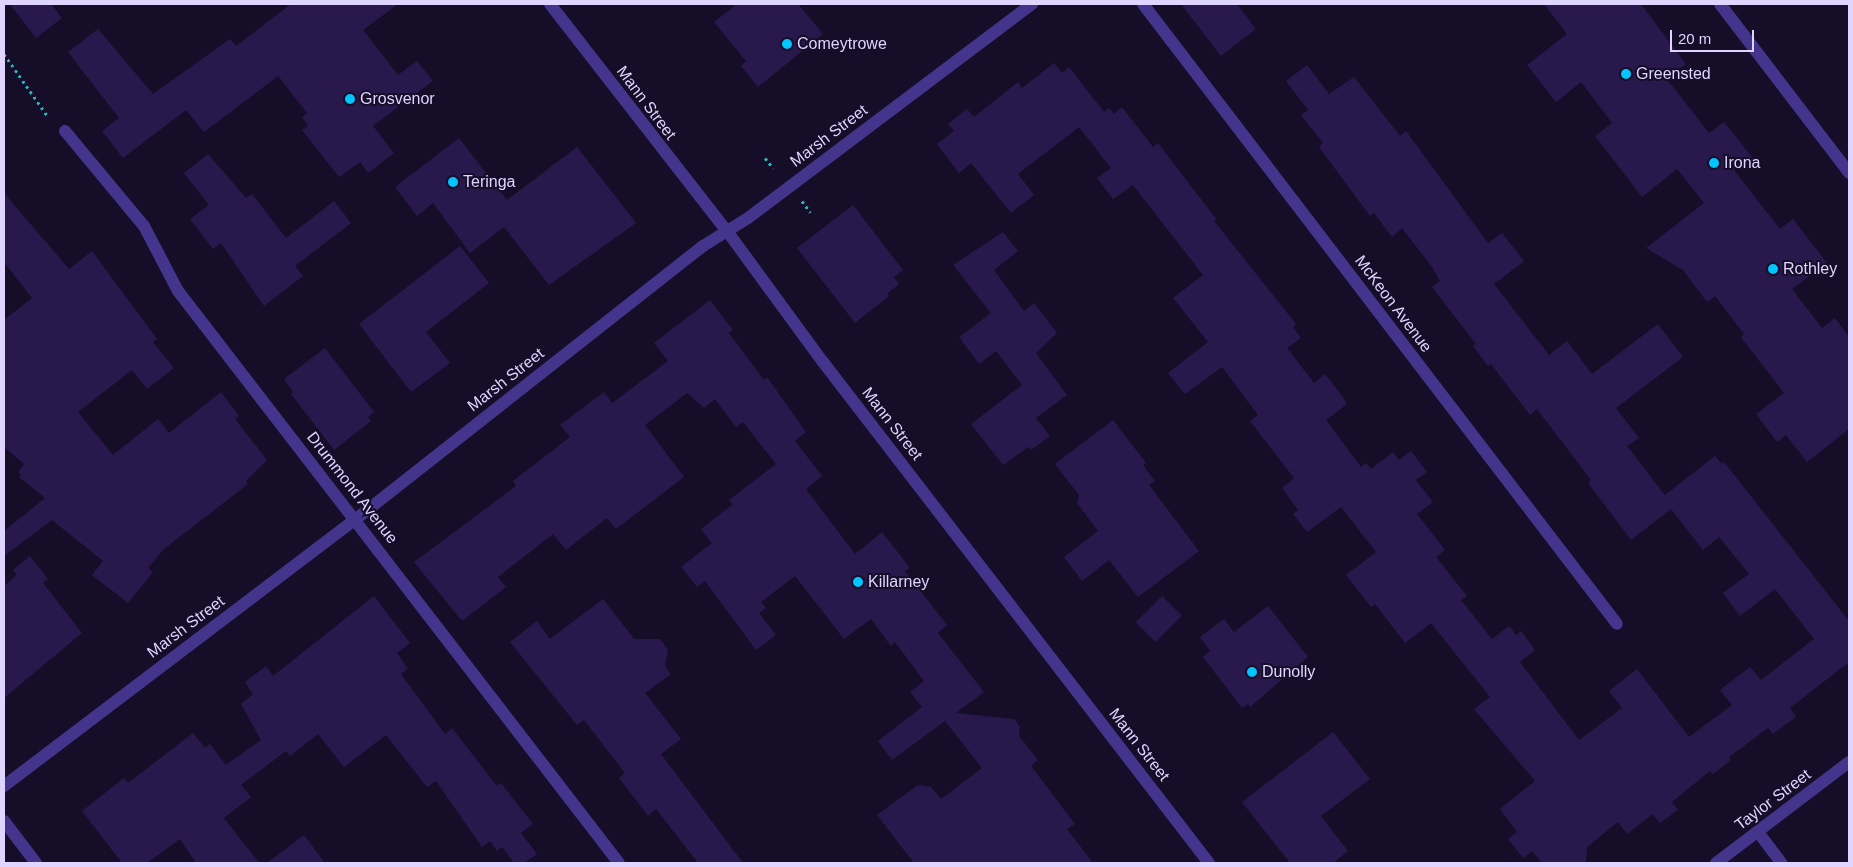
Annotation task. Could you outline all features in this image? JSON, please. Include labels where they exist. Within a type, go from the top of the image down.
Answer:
[{"type":"street","name":"Mann Street","points":[[550,4],[727,231],[823,362],[1209,863]]},
{"type":"street","name":"Marsh Street","points":[[4,786],[356,519],[691,255],[727,231],[1032,4]]},
{"type":"street","name":"McKeon Avenue","points":[[1143,4],[1617,624]]},
{"type":"street","points":[[1720,4],[1849,173]]},
{"type":"street","name":"Drummond Avenue","points":[[64,131],[144,226],[178,291],[356,519],[619,863]]},
{"type":"street","name":"Taylor Street","points":[[1716,863],[1849,762]]},
{"type":"street","points":[[4,821],[36,863]]},
{"type":"street","points":[[1758,832],[1781,863]]},
{"type":"path","points":[[4,54],[43,113]]},
{"type":"path","points":[[765,158],[773,168]]},
{"type":"path","points":[[801,201],[810,212]]},
{"type":"building","points":[[10,4],[51,4],[62,18],[36,38]]},
{"type":"building","points":[[291,4],[398,4],[363,30],[398,75],[417,61],[433,81],[373,126],[394,153],[368,173],[360,162],[339,177],[302,130],[308,126],[302,117],[307,113],[278,76],[204,132],[186,110],[123,158],[102,131],[119,118],[68,52],[98,29],[153,94],[230,39],[236,46]]},
{"type":"building","name":"Comeytrowe","points":[[737,4],[798,4],[823,34],[758,87],[741,66],[746,61],[714,22]]},
{"type":"building","points":[[1181,4],[1237,4],[1256,29],[1221,56]]},
{"type":"building","points":[[1544,4],[1641,4],[1686,64],[1666,78],[1709,133],[1724,122],[1752,157],[1734,170],[1780,229],[1793,219],[1827,263],[1792,289],[1822,328],[1835,318],[1849,337],[1849,429],[1807,462],[1786,435],[1777,442],[1756,414],[1784,393],[1741,337],[1744,334],[1715,296],[1707,302],[1683,270],[1646,248],[1704,203],[1677,169],[1642,197],[1595,136],[1612,123],[1581,82],[1556,102],[1527,65],[1567,34]]},
{"type":"building","points":[[1054,63],[1062,73],[1069,67],[1104,112],[1109,108],[1114,114],[1122,107],[1153,147],[1158,143],[1217,220],[1214,221],[1296,324],[1293,327],[1301,338],[1287,348],[1314,383],[1325,374],[1343,397],[1347,404],[1326,420],[1361,467],[1366,463],[1371,469],[1393,452],[1399,460],[1411,451],[1427,472],[1416,480],[1433,502],[1417,514],[1445,550],[1436,557],[1467,596],[1461,600],[1492,639],[1509,626],[1516,635],[1521,631],[1535,650],[1520,662],[1579,740],[1622,708],[1609,691],[1637,669],[1689,737],[1732,705],[1720,690],[1750,667],[1761,680],[1814,639],[1775,589],[1740,616],[1723,593],[1749,574],[1719,537],[1703,550],[1671,509],[1631,540],[1588,483],[1591,480],[1537,409],[1530,415],[1491,364],[1488,366],[1473,346],[1476,344],[1432,287],[1440,281],[1432,267],[1402,228],[1392,237],[1374,213],[1370,216],[1319,147],[1323,143],[1301,115],[1308,110],[1286,81],[1307,65],[1329,94],[1354,77],[1400,136],[1406,131],[1488,243],[1502,233],[1524,261],[1494,284],[1549,355],[1567,341],[1592,374],[1658,324],[1683,357],[1616,408],[1639,438],[1627,446],[1665,495],[1715,456],[1722,464],[1724,462],[1849,621],[1849,662],[1790,708],[1796,717],[1773,734],[1768,728],[1729,757],[1731,760],[1713,774],[1710,771],[1672,802],[1678,810],[1660,823],[1653,814],[1627,834],[1618,822],[1587,847],[1586,863],[1542,863],[1532,851],[1523,858],[1508,839],[1517,832],[1500,809],[1535,781],[1474,709],[1490,697],[1431,623],[1405,643],[1375,604],[1371,607],[1346,575],[1376,552],[1341,507],[1307,532],[1293,514],[1298,510],[1282,488],[1294,478],[1250,421],[1258,415],[1222,367],[1185,394],[1168,373],[1208,342],[1173,298],[1203,275],[1133,185],[1113,199],[1097,178],[1111,168],[1079,127],[1018,174],[1034,195],[1011,213],[971,163],[959,173],[937,144],[954,131],[948,124],[967,109],[974,117],[1018,82],[1022,88]]},
{"type":"building","points":[[459,138],[507,200],[577,147],[636,223],[549,285],[504,227],[470,253],[433,203],[417,216],[395,187]]},
{"type":"building","points":[[208,154],[246,198],[252,194],[286,238],[334,201],[351,223],[295,266],[303,276],[264,306],[221,243],[213,249],[190,219],[209,205],[184,173]]},
{"type":"building","points":[[4,193],[69,269],[92,251],[157,339],[153,342],[174,368],[147,389],[132,370],[78,412],[113,455],[158,419],[169,433],[221,392],[239,416],[235,419],[267,460],[246,481],[248,484],[164,549],[148,568],[153,572],[128,603],[92,575],[103,561],[52,520],[4,556],[4,531],[45,498],[19,477],[21,474],[18,472],[24,464],[4,447],[4,320],[32,298],[4,262]]},
{"type":"building","points":[[853,205],[903,270],[894,277],[899,284],[887,294],[889,296],[855,323],[797,248]]},
{"type":"building","points":[[1003,232],[1018,251],[994,270],[1024,311],[1034,303],[1057,333],[1036,353],[1067,395],[1036,418],[1050,436],[1031,450],[1028,447],[1003,465],[971,424],[1022,385],[996,351],[979,364],[959,337],[991,313],[953,265]]},
{"type":"building","points":[[460,246],[489,283],[426,332],[450,363],[411,392],[359,324]]},
{"type":"building","points":[[710,300],[733,330],[729,333],[764,380],[767,377],[806,432],[795,441],[822,476],[806,489],[855,554],[882,532],[910,568],[905,571],[947,625],[938,633],[984,692],[956,713],[1014,719],[1020,727],[1019,736],[1038,760],[1031,766],[1075,824],[1067,829],[1093,863],[914,863],[877,815],[918,785],[931,787],[941,799],[982,768],[945,721],[892,760],[878,741],[922,707],[910,692],[924,681],[895,642],[891,646],[871,619],[844,639],[795,576],[761,602],[766,608],[759,613],[776,635],[756,650],[705,581],[697,587],[681,567],[712,543],[701,529],[733,504],[729,500],[776,464],[743,422],[736,427],[715,399],[704,408],[687,393],[645,425],[684,477],[616,529],[607,518],[566,550],[553,534],[498,577],[506,587],[462,621],[414,562],[516,486],[513,481],[570,437],[560,425],[604,392],[612,403],[668,361],[654,343]]},
{"type":"building","points":[[325,348],[374,412],[368,417],[371,421],[334,450],[291,394],[293,392],[284,379]]},
{"type":"building","points":[[1113,420],[1146,463],[1143,465],[1155,481],[1149,485],[1199,551],[1138,597],[1109,560],[1082,581],[1064,557],[1098,531],[1077,503],[1079,495],[1055,464]]},
{"type":"building","points":[[30,556],[48,579],[43,583],[82,633],[4,698],[4,586],[17,575],[13,570]]},
{"type":"building","points":[[374,596],[410,643],[397,653],[408,669],[401,674],[445,734],[452,728],[497,786],[501,783],[533,824],[521,833],[537,854],[524,863],[514,863],[502,847],[497,851],[490,841],[482,847],[436,781],[427,787],[386,735],[344,767],[318,734],[290,756],[286,751],[241,785],[251,797],[224,818],[259,863],[196,863],[180,839],[147,863],[122,863],[82,811],[124,778],[128,783],[193,733],[205,748],[210,744],[226,765],[261,740],[241,704],[253,694],[245,682],[266,666],[273,676]]},
{"type":"building","points":[[1162,596],[1182,616],[1156,642],[1136,622]]},
{"type":"building","points":[[603,599],[634,639],[660,639],[668,650],[665,666],[671,674],[645,693],[681,739],[661,754],[743,863],[698,863],[656,809],[648,816],[619,778],[625,773],[584,720],[577,725],[510,642],[537,621],[550,639]]},
{"type":"building","name":"Dunolly","points":[[1268,606],[1308,657],[1250,707],[1248,704],[1242,708],[1203,657],[1210,651],[1200,637],[1224,619],[1234,632]]},
{"type":"building","points":[[1333,732],[1370,779],[1321,816],[1348,851],[1333,863],[1290,863],[1242,802]]},
{"type":"building","points":[[304,835],[325,863],[267,863]]},
{"type":"place","name":"Comeytrowe","points":[[787,44]]},
{"type":"place","name":"Greensted","points":[[1626,74]]},
{"type":"place","name":"Grosvenor","points":[[350,99]]},
{"type":"place","name":"Irona","points":[[1714,163]]},
{"type":"place","name":"Teringa","points":[[453,182]]},
{"type":"place","name":"Rothley","points":[[1773,269]]},
{"type":"place","name":"Killarney","points":[[858,582]]},
{"type":"place","name":"Dunolly","points":[[1252,672]]}]
